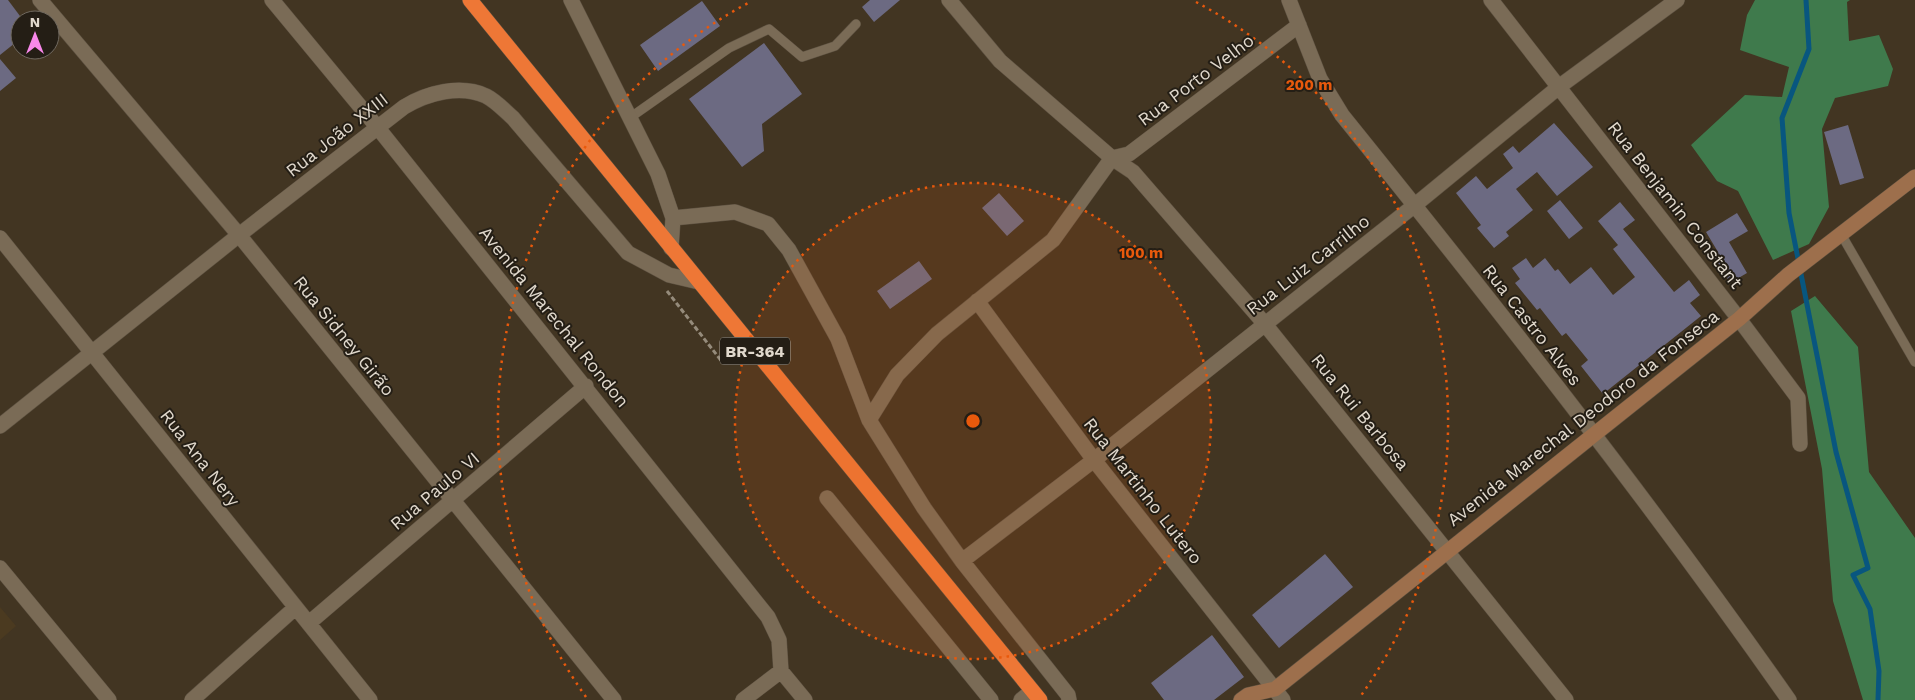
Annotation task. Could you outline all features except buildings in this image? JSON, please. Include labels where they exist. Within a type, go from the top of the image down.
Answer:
[{"type":"highway","name":"BR-364","points":[[470,0],[699,282],[1031,697]]},
{"type":"main road","name":"Avenida Marechal Deodoro da Fonseca","points":[[1241,700],[1248,695],[1276,696],[1447,550],[1739,319],[1810,258],[1915,178]]},
{"type":"street","name":"Rua Sidney Girão","points":[[40,0],[239,235],[614,700]]},
{"type":"street","name":"Avenida Marechal Rondon","points":[[272,0],[586,386],[768,617],[779,640],[780,671]]},
{"type":"street","points":[[571,0],[658,174],[673,218],[671,248]]},
{"type":"street","name":"Rua Rui Barbosa","points":[[948,0],[1000,61],[1112,158],[1133,172],[1264,322],[1566,700]]},
{"type":"street","name":"Rua Castro Alves","points":[[1289,0],[1320,79],[1342,115],[1594,434],[1727,611],[1789,700]]},
{"type":"street","name":"Rua Benjamin Constant","points":[[1492,0],[1798,398],[1800,444]]},
{"type":"street","name":"Rua Luiz Carrilho","points":[[962,561],[1094,460],[1264,322],[1415,205],[1560,86],[1677,0]]},
{"type":"street","name":"Rua Porto Velho","points":[[1112,158],[1128,154],[1297,20]]},
{"type":"street","name":"Rua João XXIII","points":[[0,426],[239,235],[409,104],[432,94],[461,91],[486,96],[513,118],[628,253],[669,275],[699,282]]},
{"type":"street","points":[[869,420],[898,375],[937,334],[1053,240],[1112,158]]},
{"type":"street","points":[[673,218],[735,212],[768,224],[789,250],[838,339],[869,420],[924,508],[962,561],[1068,695],[1069,700]]},
{"type":"street","name":"Rua Ana Nery","points":[[0,238],[370,700]]},
{"type":"street","name":"Rua Martinho Lutero","points":[[977,301],[1094,460],[1276,696]]},
{"type":"street","name":"Rua Paulo VI","points":[[309,623],[586,386]]},
{"type":"street","points":[[826,498],[991,700]]},
{"type":"street","points":[[0,568],[109,700]]},
{"type":"street","points":[[192,700],[295,608]]},
{"type":"street","points":[[743,700],[780,671],[805,700]]},
{"type":"lane","points":[[631,117],[729,48],[769,29],[802,57],[835,46],[856,24]]},
{"type":"lane","points":[[1841,234],[1915,362]]},
{"type":"path","points":[[665,287],[723,363]]},
{"type":"shaded area","points":[[0,607],[16,626],[0,640]]},
{"type":"green space","points":[[1755,0],[1850,0],[1847,2],[1849,41],[1879,35],[1893,69],[1888,86],[1835,98],[1822,129],[1829,207],[1809,244],[1773,260],[1738,191],[1717,181],[1691,145],[1745,95],[1782,97],[1789,67],[1740,50],[1747,15]]},
{"type":"green space","points":[[1815,296],[1858,347],[1869,472],[1915,538],[1915,700],[1863,700],[1833,601],[1822,469],[1791,311]]},
{"type":"waterway","points":[[1806,0],[1809,49],[1782,118],[1789,213],[1836,452],[1868,568],[1853,575],[1870,609],[1879,671],[1878,700]]}]
